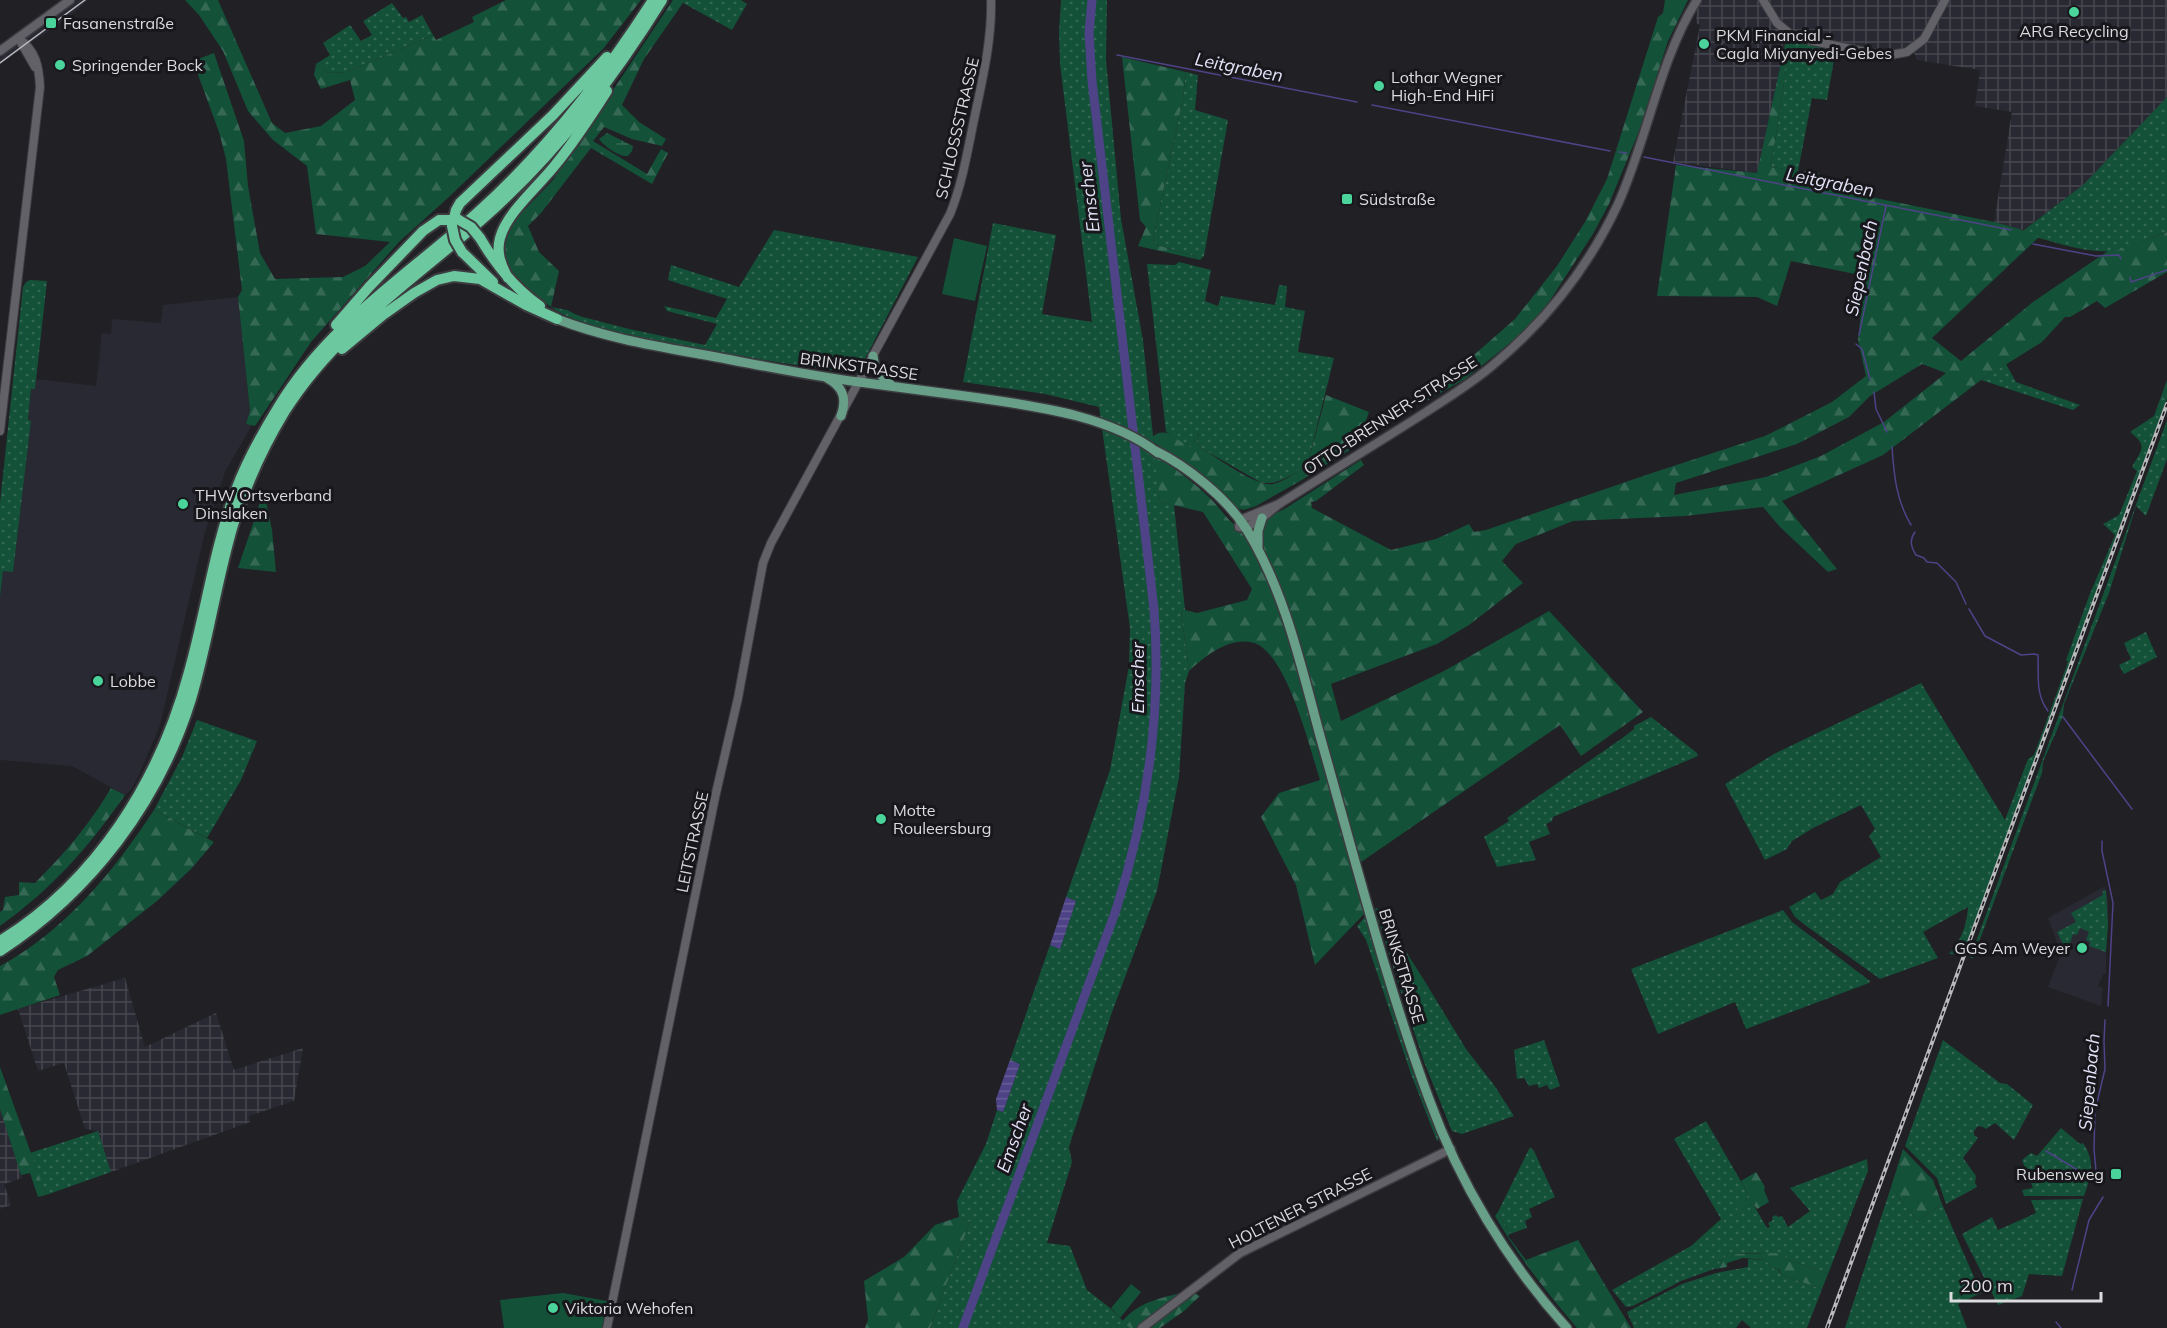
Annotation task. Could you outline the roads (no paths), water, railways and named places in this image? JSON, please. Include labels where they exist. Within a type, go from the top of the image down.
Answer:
[{"type":"highway","points":[[307,366],[349,321],[475,215],[517,175],[563,124],[652,0]]},
{"type":"highway","points":[[0,941],[62,892],[105,846],[128,814],[163,750],[193,674],[244,492],[272,434],[298,392],[354,327],[480,221],[522,181],[569,130],[632,46],[662,0]]},
{"type":"highway","points":[[504,292],[462,252],[455,240],[455,221],[460,203],[553,115],[630,33]]},
{"type":"highway","points":[[508,278],[498,253],[499,239],[503,230],[514,213],[555,167],[577,136],[617,75],[632,46]]},
{"type":"highway","points":[[198,654],[217,553],[237,489],[264,430],[324,339],[396,258],[431,224],[439,220],[455,221],[471,227],[508,278],[530,299],[557,319]]},
{"type":"highway","points":[[298,392],[347,344],[384,315],[428,284],[445,277],[462,276],[480,279],[526,305],[557,319]]},
{"type":"highway","points":[[0,951],[30,930],[68,898],[111,851],[135,818],[170,753],[191,700],[193,674]]},
{"type":"main road","points":[[0,51],[70,0]]},
{"type":"main road","name":"OTTO-BRENNER-STRASSE","points":[[1241,525],[1279,504],[1470,383],[1517,344],[1556,302],[1582,268],[1616,206],[1636,158],[1680,32],[1696,0]]},
{"type":"main road","name":"BRINKSTRASSE","points":[[557,319],[603,334],[645,344],[858,382],[1039,407],[1084,418],[1112,428],[1151,448],[1197,483],[1241,525],[1258,548],[1268,568],[1285,615],[1368,909],[1430,1101],[1450,1149],[1473,1194],[1513,1259],[1567,1328]]},
{"type":"main road","points":[[873,356],[875,369],[891,385]]},
{"type":"main road","points":[[822,376],[834,382],[844,394],[845,405],[841,416]]},
{"type":"main road","name":"OTTO-BRENNER-STRASSE","points":[[1241,525],[1262,518],[1279,504]]},
{"type":"main road","points":[[1258,548],[1258,531],[1262,518]]},
{"type":"main road","name":"BRINKSTRASSE","points":[[1241,525],[1273,584]]},
{"type":"main road","name":"HOLTENER STRASSE","points":[[1142,1328],[1240,1253],[1450,1149]]},
{"type":"street","name":"SCHLOSSSTRASSE","points":[[858,382],[950,214],[957,196],[989,45],[991,0]]},
{"type":"street","points":[[1765,0],[1781,22],[1807,41],[1876,55],[1902,54],[1917,46],[1924,39],[1945,0]]},
{"type":"street","points":[[26,47],[31,28]]},
{"type":"street","points":[[0,431],[40,87],[36,61],[26,47],[15,40]]},
{"type":"street","name":"LEITSTRASSE","points":[[607,1328],[741,683],[763,563],[771,543],[858,382]]},
{"type":"waterway","name":"Emscher","points":[[963,1328],[1116,910],[1144,799],[1154,723],[1156,685],[1154,609],[1092,81],[1089,33],[1092,0]]},
{"type":"waterway","name":"Leitgraben","points":[[1117,55],[1357,102]]},
{"type":"waterway","name":"Leitgraben","points":[[1372,105],[1610,151]]},
{"type":"waterway","name":"Leitgraben","points":[[1619,152],[1627,153]]},
{"type":"waterway","name":"Leitgraben","points":[[1644,157],[2011,230]]},
{"type":"waterway","name":"Siepenbach","points":[[1859,335],[1886,206]]},
{"type":"waterway","name":"Leitgraben","points":[[2033,244],[2096,256],[2119,255],[2121,259]]},
{"type":"waterway","name":"Leitgraben","points":[[2130,277],[2131,282],[2167,270]]},
{"type":"waterway","name":"Siepenbach","points":[[1856,344],[1862,349],[1870,379]]},
{"type":"waterway","name":"Siepenbach","points":[[1874,392],[1876,409],[1887,432]]},
{"type":"waterway","name":"Siepenbach","points":[[1892,447],[1899,497],[1911,525]]},
{"type":"waterway","name":"Siepenbach","points":[[1915,532],[1911,544],[1916,555],[1927,562],[1937,563],[1956,582],[1966,604]]},
{"type":"waterway","name":"Siepenbach","points":[[1969,609],[1985,636],[2021,655],[2038,655],[2039,691],[2048,711]]},
{"type":"waterway","name":"Siepenbach","points":[[2063,717],[2132,809]]},
{"type":"waterway","name":"Siepenbach","points":[[2102,841],[2113,903],[2108,1006]]},
{"type":"waterway","name":"Siepenbach","points":[[2097,1182],[2094,1149],[2095,1111],[2105,1069],[2105,1020]]},
{"type":"waterway","points":[[2046,1151],[2096,1181]]},
{"type":"waterway","name":"Siepenbach","points":[[2072,1290],[2089,1220],[2103,1197]]},
{"type":"waterway","name":"Siepenbach","points":[[2056,1322],[2061,1328]]},
{"type":"tram line","points":[[0,63],[85,0]]},
{"type":"railway","points":[[1827,1328],[2167,404]]},
{"type":"place","name":"ARG Recycling","points":[[2074,12]]},
{"type":"place","name":"Fasanenstraße","points":[[51,23]]},
{"type":"place","name":"PKM Financial - Cagla Miyanyedi-Gebes","points":[[1704,44]]},
{"type":"place","name":"Springender Bock","points":[[60,65]]},
{"type":"place","name":"Lothar Wegner High-End HiFi","points":[[1379,86]]},
{"type":"place","name":"Südstraße","points":[[1347,199]]},
{"type":"place","name":"THW Ortsverband Dinslaken","points":[[183,504]]},
{"type":"place","name":"Lobbe","points":[[98,681]]},
{"type":"place","name":"Motte Rouleersburg","points":[[881,819]]},
{"type":"place","name":"GGS Am Weyer","points":[[2082,948]]},
{"type":"place","name":"Rubensweg","points":[[2116,1174]]},
{"type":"place","name":"Viktoria Wehofen","points":[[553,1308]]}]
